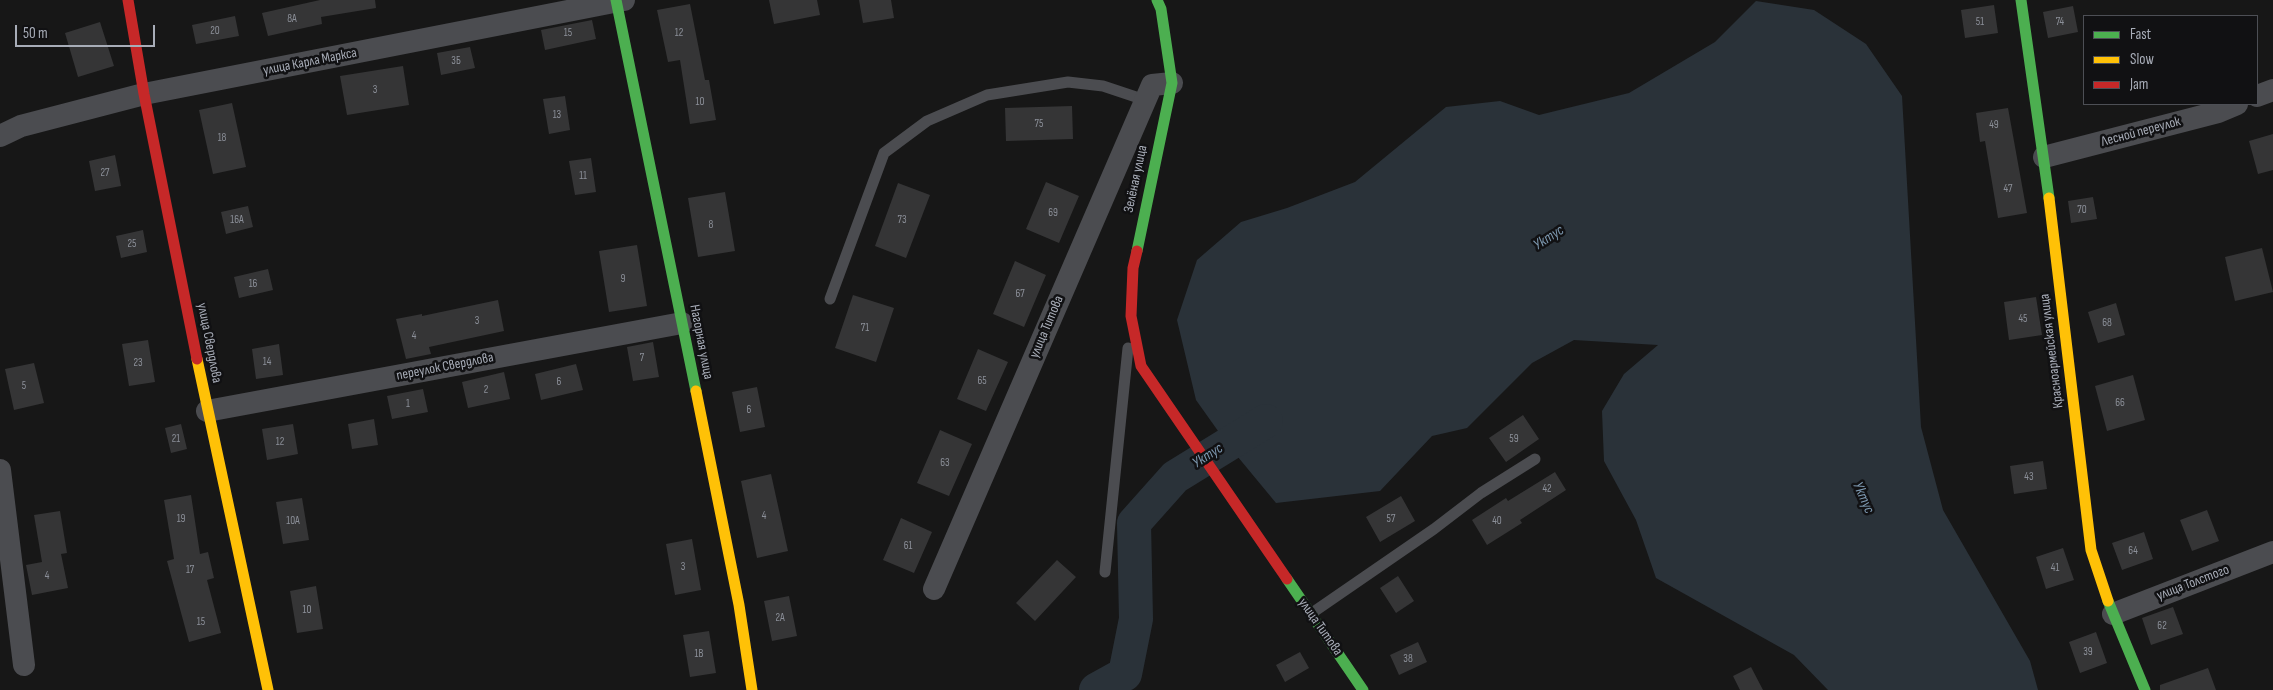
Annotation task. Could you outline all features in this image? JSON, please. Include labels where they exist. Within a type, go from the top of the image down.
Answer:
[{"type":"street","name":"улица Свердлова","points":[[128,0],[144,94],[207,411],[268,690]]},
{"type":"street","name":"Зелёная улица","points":[[1141,366],[1131,316],[1133,268],[1172,83],[1161,9],[1157,0]]},
{"type":"street","name":"Красноармейская улица","points":[[2021,0],[2044,158],[2092,550],[2113,614],[2145,690]]},
{"type":"street","name":"улица Карла Маркса","points":[[0,136],[22,126],[144,94],[618,1]]},
{"type":"street","name":"Нагорная улица","points":[[618,1],[739,605],[752,690]]},
{"type":"street","name":"улица Титова","points":[[934,589],[1152,84],[1172,83]]},
{"type":"street","points":[[2258,96],[2273,90]]},
{"type":"street","name":"Лесной переулок","points":[[2044,158],[2218,112],[2235,105]]},
{"type":"street","name":"переулок Свердлова","points":[[207,411],[682,323]]},
{"type":"street","name":"улица Титова","points":[[1141,366],[1363,690]]},
{"type":"street","points":[[0,470],[24,665]]},
{"type":"street","name":"улица Толстого","points":[[2113,614],[2273,552]]},
{"type":"lane","points":[[830,299],[884,153],[927,121],[987,95],[1068,82],[1103,86],[1145,100]]},
{"type":"lane","points":[[1105,572],[1131,316]]},
{"type":"lane","points":[[1312,613],[1434,529],[1481,493],[1535,460]]},
{"type":"water","points":[[1756,1],[1814,10],[1866,44],[1902,96],[1921,427],[1943,510],[2030,661],[2038,690],[1828,690],[1794,655],[1656,578],[1636,520],[1604,461],[1602,411],[1624,374],[1658,345],[1574,340],[1532,363],[1467,428],[1432,436],[1380,491],[1276,503],[1228,445],[1196,400],[1177,320],[1197,260],[1241,222],[1287,208],[1355,182],[1446,107],[1500,101],[1539,115],[1629,93],[1715,42]]},
{"type":"building","points":[[320,0],[375,0],[376,8],[321,17],[322,24],[268,36],[262,13]]},
{"type":"building","points":[[769,0],[817,0],[820,15],[774,24]]},
{"type":"building","points":[[859,0],[891,0],[894,18],[863,23]]},
{"type":"building","points":[[690,4],[705,80],[709,80],[716,120],[690,124],[680,60],[668,62],[657,10]]},
{"type":"building","points":[[1994,5],[1998,33],[1965,38],[1961,10]]},
{"type":"building","points":[[2073,6],[2078,32],[2048,38],[2043,12]]},
{"type":"building","points":[[235,16],[239,36],[196,44],[192,25]]},
{"type":"building","points":[[592,20],[596,39],[545,50],[541,30]]},
{"type":"building","points":[[100,22],[114,66],[78,77],[65,33]]},
{"type":"building","points":[[470,47],[475,68],[441,75],[437,53]]},
{"type":"building","points":[[403,66],[409,105],[347,115],[340,76]]},
{"type":"building","points":[[565,96],[570,130],[549,134],[543,99]]},
{"type":"building","points":[[232,103],[246,167],[213,174],[199,110]]},
{"type":"building","points":[[1072,106],[1073,139],[1006,141],[1005,108]]},
{"type":"building","points":[[2008,108],[2027,213],[1998,218],[1985,141],[1980,142],[1976,113]]},
{"type":"building","points":[[2273,134],[2273,170],[2258,174],[2249,141]]},
{"type":"building","points":[[115,155],[121,186],[95,191],[89,161]]},
{"type":"building","points":[[591,158],[596,192],[575,195],[569,161]]},
{"type":"building","points":[[1046,182],[1079,196],[1059,243],[1026,229]]},
{"type":"building","points":[[898,183],[930,195],[906,258],[875,246]]},
{"type":"building","points":[[725,192],[735,251],[698,257],[688,198]]},
{"type":"building","points":[[2093,197],[2097,219],[2071,223],[2068,201]]},
{"type":"building","points":[[248,206],[253,227],[226,234],[221,212]]},
{"type":"building","points":[[143,230],[147,252],[121,258],[116,236]]},
{"type":"building","points":[[637,245],[647,306],[609,312],[599,251]]},
{"type":"building","points":[[2262,248],[2273,292],[2235,301],[2225,257]]},
{"type":"building","points":[[1015,261],[1046,275],[1024,327],[993,314]]},
{"type":"building","points":[[268,269],[273,290],[239,298],[234,277]]},
{"type":"building","points":[[853,295],[894,308],[876,362],[835,348]]},
{"type":"building","points":[[2036,297],[2042,335],[2009,340],[2004,302]]},
{"type":"building","points":[[498,300],[504,331],[429,347],[431,354],[406,359],[396,319],[422,314],[422,316]]},
{"type":"building","points":[[2116,303],[2125,335],[2098,343],[2088,312]]},
{"type":"building","points":[[148,340],[155,382],[129,386],[122,344]]},
{"type":"building","points":[[653,342],[659,377],[633,381],[627,347]]},
{"type":"building","points":[[279,344],[283,375],[256,379],[252,349]]},
{"type":"building","points":[[978,349],[1008,362],[986,411],[957,399]]},
{"type":"building","points":[[34,363],[44,403],[14,410],[5,369]]},
{"type":"building","points":[[576,364],[583,390],[541,400],[535,374]]},
{"type":"building","points":[[504,372],[510,399],[468,408],[462,382]]},
{"type":"building","points":[[2133,375],[2145,420],[2107,431],[2095,386]]},
{"type":"building","points":[[757,387],[765,427],[740,432],[732,392]]},
{"type":"building","points":[[423,389],[428,412],[392,419],[387,396]]},
{"type":"building","points":[[1523,415],[1539,439],[1506,462],[1489,438]]},
{"type":"building","points":[[374,419],[378,445],[352,449],[348,424]]},
{"type":"building","points":[[181,424],[187,449],[171,453],[165,428]]},
{"type":"building","points":[[293,424],[298,454],[267,460],[262,429]]},
{"type":"building","points":[[940,430],[972,444],[949,496],[917,483]]},
{"type":"building","points":[[2043,461],[2047,489],[2014,494],[2010,466]]},
{"type":"building","points":[[1555,472],[1566,490],[1520,520],[1522,523],[1487,545],[1472,520],[1506,498],[1508,501]]},
{"type":"building","points":[[771,474],[788,551],[757,558],[741,481]]},
{"type":"building","points":[[191,495],[200,554],[208,552],[214,578],[207,580],[221,633],[189,642],[167,561],[174,559],[164,500]]},
{"type":"building","points":[[1401,496],[1415,521],[1380,542],[1366,517]]},
{"type":"building","points":[[302,498],[309,540],[283,544],[276,502]]},
{"type":"building","points":[[2207,510],[2219,541],[2192,551],[2180,520]]},
{"type":"building","points":[[60,511],[67,553],[61,554],[68,588],[32,595],[26,565],[42,562],[34,515]]},
{"type":"building","points":[[901,518],[932,532],[914,573],[883,560]]},
{"type":"building","points":[[2144,532],[2153,559],[2122,570],[2112,543]]},
{"type":"building","points":[[692,539],[701,590],[675,595],[666,544]]},
{"type":"building","points":[[2063,548],[2074,580],[2046,589],[2036,557]]},
{"type":"building","points":[[1057,560],[1076,577],[1035,621],[1016,603]]},
{"type":"building","points":[[1398,576],[1414,601],[1396,613],[1380,588]]},
{"type":"building","points":[[316,586],[323,629],[297,633],[290,591]]},
{"type":"building","points":[[789,596],[797,636],[772,641],[764,601]]},
{"type":"building","points":[[2173,607],[2183,634],[2151,645],[2142,618]]},
{"type":"building","points":[[709,631],[716,673],[690,677],[683,635]]},
{"type":"building","points":[[2096,632],[2107,663],[2080,673],[2069,642]]},
{"type":"building","points":[[1418,642],[1427,662],[1399,675],[1390,655]]},
{"type":"building","points":[[1300,652],[1309,668],[1285,682],[1276,665]]},
{"type":"building","points":[[1751,667],[1763,690],[1740,690],[1733,676]]},
{"type":"building","points":[[2208,668],[2216,690],[2160,690],[2160,685]]},
{"type":"waterway","name":"Уктус","points":[[1096,690],[1125,674],[1136,619],[1134,523],[1175,477],[1266,421]]},
{"type":"traffic: fast","points":[[616,0],[696,391]]},
{"type":"traffic: fast","points":[[1137,251],[1172,83],[1161,9],[1157,0]]},
{"type":"traffic: fast","points":[[2021,0],[2049,198]]},
{"type":"traffic: fast","points":[[1287,579],[1363,690]]},
{"type":"traffic: fast","points":[[2108,601],[2145,690]]},
{"type":"traffic: slow","points":[[2049,198],[2091,550],[2108,601]]},
{"type":"traffic: slow","points":[[197,359],[268,690]]},
{"type":"traffic: slow","points":[[696,391],[739,605],[752,690]]},
{"type":"traffic: jam","points":[[128,0],[144,94],[197,359]]},
{"type":"traffic: jam","points":[[1137,251],[1133,268],[1131,316],[1141,366],[1287,579]]}]
